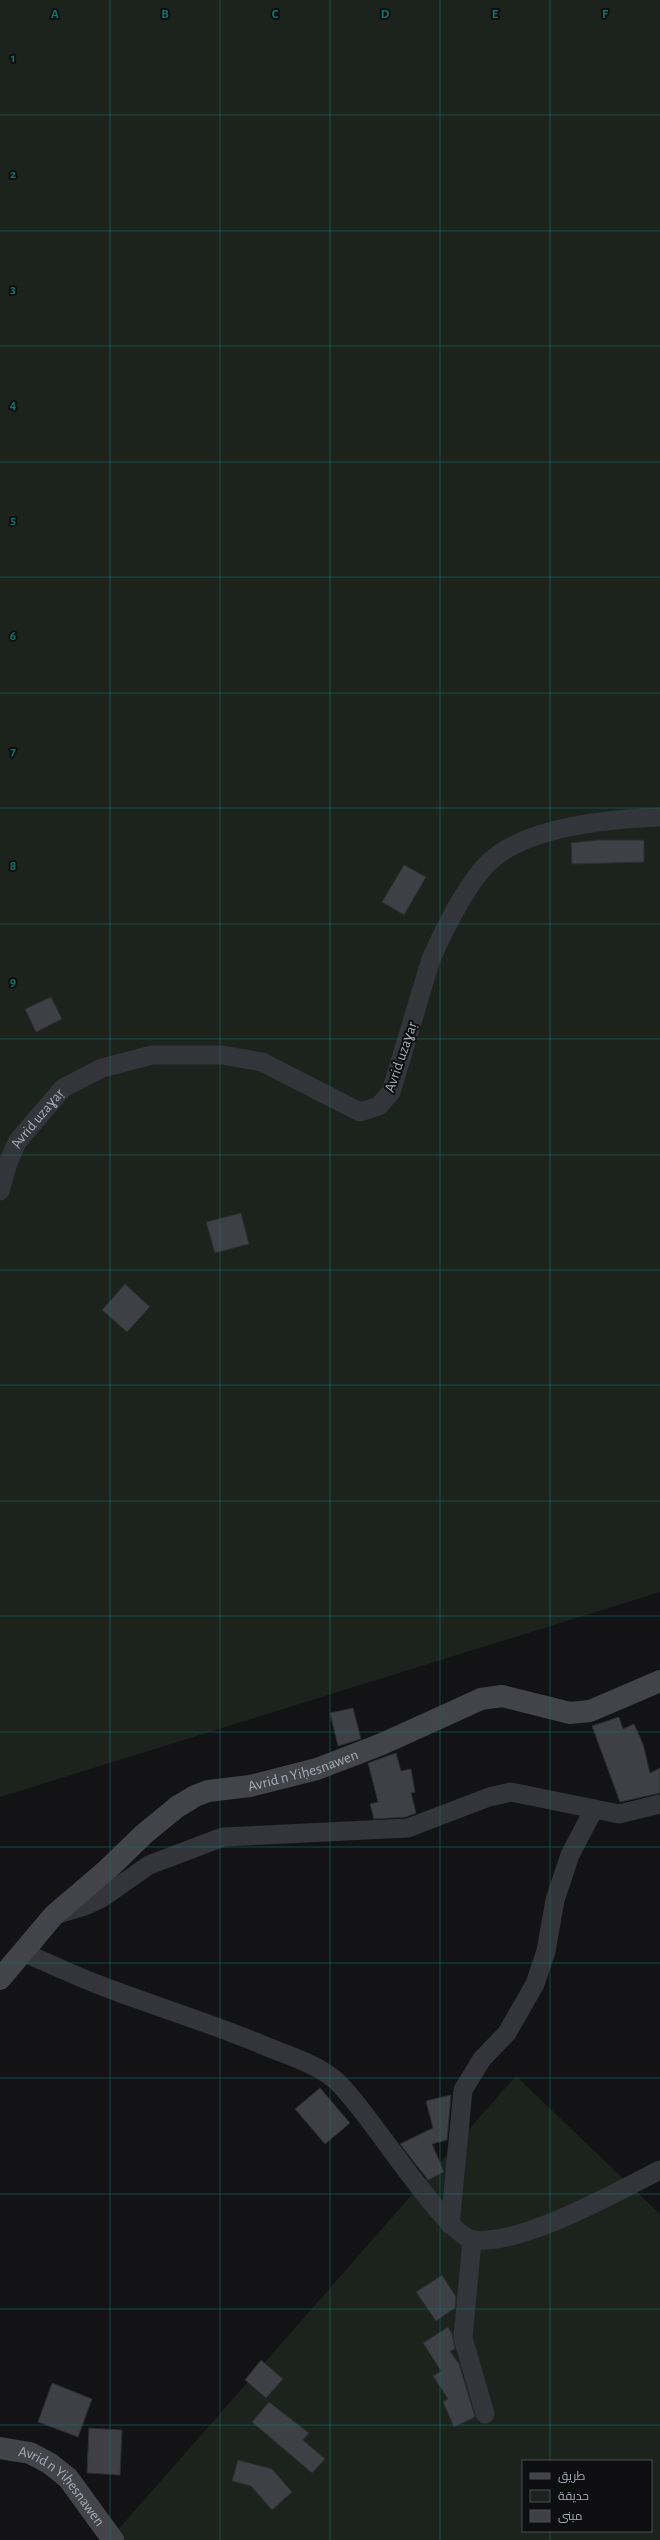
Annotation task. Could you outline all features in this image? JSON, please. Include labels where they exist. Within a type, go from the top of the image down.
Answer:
[{"type":"street","name":"Avrid uzaɣaṛ","points":[[0,1191],[8,1163],[17,1142],[63,1088],[102,1068],[152,1055],[222,1054],[262,1062],[360,1112],[379,1106],[391,1092],[432,959],[440,939],[469,890],[489,862],[527,840],[578,825],[660,817]]},
{"type":"street","name":"Avrid n Yiḥesnawen","points":[[8,1965],[54,1915],[109,1868],[144,1834],[177,1807],[196,1796],[208,1792],[250,1786],[317,1769],[382,1744],[481,1699],[502,1696],[570,1713],[590,1711],[660,1681]]},
{"type":"street","points":[[54,1915],[85,1906],[102,1898],[149,1865],[223,1837],[408,1828],[489,1797],[511,1792],[619,1814],[660,1804]]},
{"type":"street","points":[[450,2224],[463,2090],[482,2059],[506,2033],[535,1984],[546,1951],[555,1900],[570,1855],[594,1809]]},
{"type":"street","points":[[8,1965],[101,1986],[224,2029],[309,2065],[333,2079],[392,2147],[450,2224],[462,2236],[472,2240],[520,2235],[610,2196],[660,2170]]},
{"type":"street","points":[[472,2240],[463,2338],[485,2414]]},
{"type":"street","name":"Avrid n Yiḥesnawen","points":[[0,2448],[30,2452],[49,2463],[68,2478],[113,2540]]},
{"type":"green space","points":[[0,0],[660,0],[660,1592],[0,1797]]},
{"type":"green space","points":[[516,2076],[660,2214],[660,2540],[109,2540]]},
{"type":"building","points":[[598,840],[644,840],[644,862],[572,864],[571,843]]},
{"type":"building","points":[[404,865],[426,877],[404,915],[382,902]]},
{"type":"building","points":[[51,997],[62,1019],[36,1032],[25,1009]]},
{"type":"building","points":[[241,1213],[249,1244],[215,1253],[206,1222]]},
{"type":"building","points":[[125,1284],[150,1307],[127,1332],[102,1310]]},
{"type":"building","points":[[353,1708],[361,1739],[338,1746],[330,1713]]},
{"type":"building","points":[[619,1717],[623,1729],[634,1724],[643,1744],[650,1773],[660,1768],[660,1793],[620,1802],[592,1726]]},
{"type":"building","points":[[396,1753],[401,1771],[411,1769],[415,1792],[411,1793],[416,1813],[406,1817],[374,1819],[370,1804],[378,1802],[368,1763]]},
{"type":"building","points":[[320,2088],[350,2123],[325,2144],[295,2109]]},
{"type":"building","points":[[451,2095],[447,2140],[432,2144],[444,2172],[428,2180],[400,2144],[433,2128],[426,2101]]},
{"type":"building","points":[[442,2275],[456,2297],[455,2308],[436,2321],[416,2292]]},
{"type":"building","points":[[448,2327],[452,2334],[455,2349],[450,2351],[459,2364],[475,2417],[454,2427],[443,2402],[448,2399],[433,2376],[441,2371],[423,2343]]},
{"type":"building","points":[[261,2360],[283,2379],[266,2398],[245,2380]]},
{"type":"building","points":[[52,2383],[92,2399],[78,2437],[38,2422]]},
{"type":"building","points":[[269,2402],[309,2433],[303,2440],[325,2459],[312,2473],[252,2422]]},
{"type":"building","points":[[89,2428],[122,2430],[120,2475],[87,2473]]},
{"type":"building","points":[[238,2460],[272,2469],[292,2492],[272,2510],[251,2486],[232,2481]]}]
